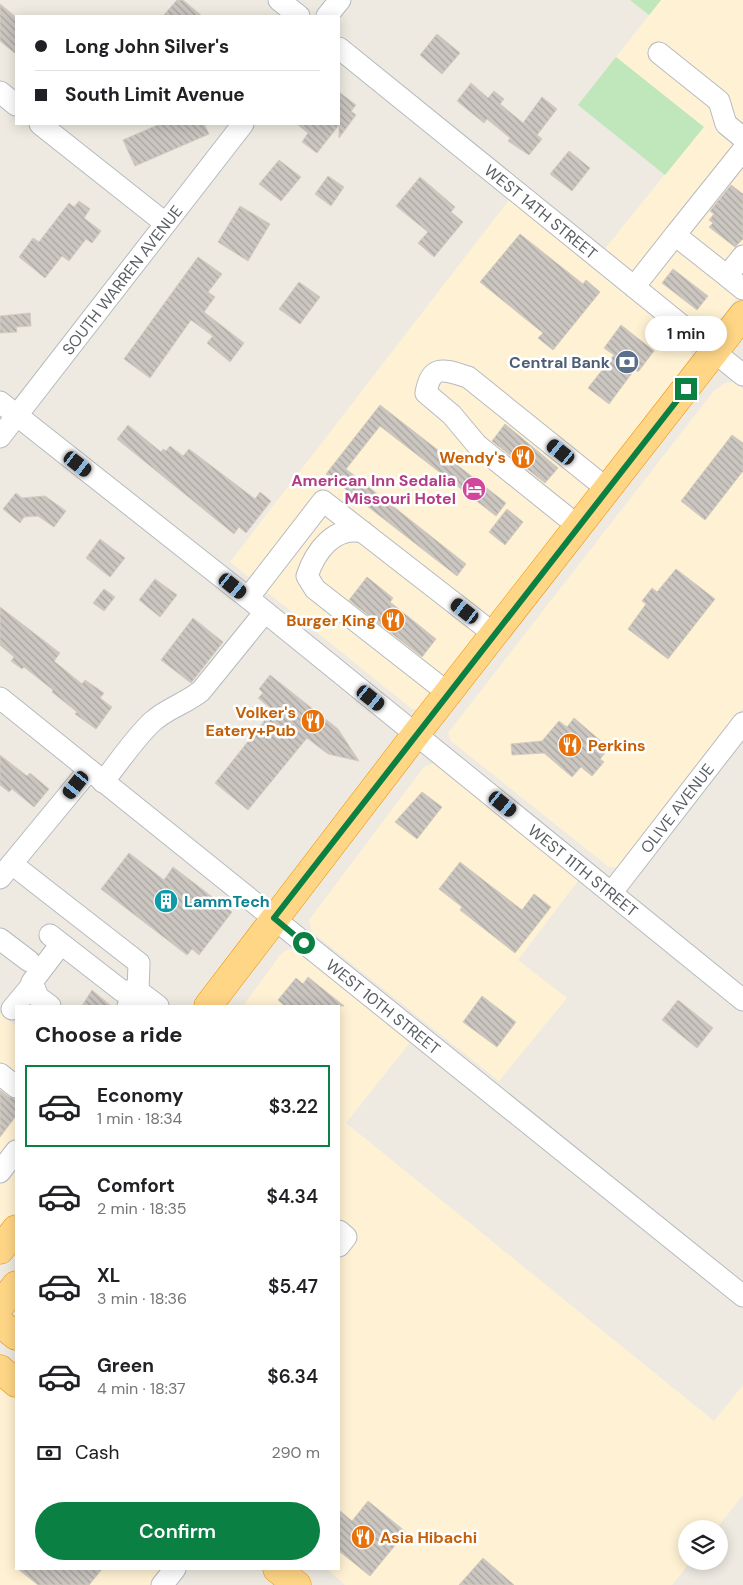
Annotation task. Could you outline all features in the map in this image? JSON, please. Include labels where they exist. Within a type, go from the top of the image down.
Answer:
[{"type":"highway","points":[[209,1005],[416,734],[743,315]]},
{"type":"highway","points":[[0,1250],[15,1230]]},
{"type":"highway","points":[[0,1306],[15,1286]]},
{"type":"highway","points":[[0,1323],[15,1335]]},
{"type":"highway","points":[[0,1369],[15,1381]]},
{"type":"highway","points":[[278,1570],[297,1585]]},
{"type":"street","points":[[279,0],[298,15]]},
{"type":"street","points":[[329,15],[340,0]]},
{"type":"street","name":"WEST 14TH STREET","points":[[340,49],[743,375]]},
{"type":"street","points":[[659,53],[718,101],[726,124],[743,138]]},
{"type":"street","points":[[0,92],[15,104]]},
{"type":"street","points":[[41,125],[165,223]]},
{"type":"street","name":"SOUTH WARREN AVENUE","points":[[0,437],[8,409],[165,223],[242,125]]},
{"type":"street","points":[[634,287],[743,150]]},
{"type":"street","points":[[675,235],[735,283],[743,256]]},
{"type":"street","points":[[578,526],[477,445],[452,415],[426,393],[428,382],[436,372],[445,370],[468,377],[607,489]]},
{"type":"street","name":"WEST 11TH STREET","points":[[8,409],[248,598],[743,1000]]},
{"type":"street","points":[[248,598],[323,501],[494,634]]},
{"type":"street","points":[[315,589],[307,576],[311,562],[322,548],[332,537],[355,530],[363,532]]},
{"type":"street","points":[[278,560],[448,693]]},
{"type":"street","points":[[133,998],[138,963],[6,871],[96,776],[151,723],[169,709],[188,702],[200,692],[265,612]]},
{"type":"street","name":"WEST 10TH STREET","points":[[0,698],[743,1296]]},
{"type":"street","name":"OLIVE AVENUE","points":[[612,892],[743,723]]},
{"type":"street","points":[[0,939],[29,961]]},
{"type":"street","points":[[10,1007],[32,985],[56,939],[122,991],[133,998],[155,1005]]},
{"type":"street","points":[[32,985],[38,997],[49,1005]]},
{"type":"street","points":[[0,1074],[15,1086]]},
{"type":"street","points":[[0,1172],[15,1152]]},
{"type":"street","points":[[340,1232],[346,1236],[340,1245]]},
{"type":"street","points":[[162,1585],[174,1570]]},
{"type":"shaded area","points":[[661,0],[743,0],[743,290],[713,328],[705,330],[695,324],[604,250],[703,127],[616,57]]},
{"type":"shaded area","points":[[509,200],[689,346],[692,356],[420,709],[412,709],[230,562]]},
{"type":"shaded area","points":[[734,382],[743,389],[743,708],[619,868],[609,867],[451,741],[448,733],[713,392],[725,383]]},
{"type":"shaded area","points":[[437,762],[580,878],[518,960],[567,998],[499,1081],[312,932],[309,920],[424,767]]},
{"type":"shaded area","points":[[288,949],[297,950],[411,1041],[346,1123],[714,1421],[743,1385],[743,1495],[723,1520],[678,1520],[678,1570],[684,1570],[672,1585],[345,1585],[328,1570],[340,1570],[340,1005],[244,1005],[280,955]]},
{"type":"shaded area","points":[[0,1013],[15,1025],[15,1214],[0,1234]]},
{"type":"shaded area","points":[[0,1384],[15,1393],[15,1570],[165,1570],[154,1585],[0,1585]]},
{"type":"green space","points":[[630,0],[661,0],[649,15]]},
{"type":"green space","points":[[616,57],[704,127],[665,175],[578,105]]},
{"type":"building","points":[[177,0],[183,0],[201,15],[164,15]]},
{"type":"building","points":[[0,4],[15,16],[15,53],[0,41]]},
{"type":"building","points":[[437,34],[460,53],[442,74],[420,55]]},
{"type":"building","points":[[471,83],[488,98],[494,91],[504,99],[500,104],[523,123],[542,97],[557,109],[537,135],[542,139],[529,155],[508,141],[510,138],[487,119],[484,123],[457,101]]},
{"type":"building","points":[[340,93],[356,105],[351,111],[356,115],[339,138]]},
{"type":"building","points":[[158,125],[204,125],[209,134],[135,166],[123,140]]},
{"type":"building","points":[[298,125],[339,125],[317,153],[302,142],[308,133]]},
{"type":"building","points":[[569,151],[590,168],[572,191],[550,174]]},
{"type":"building","points":[[279,160],[301,177],[281,201],[259,184]]},
{"type":"building","points":[[328,176],[344,187],[331,206],[315,194]]},
{"type":"building","points":[[420,177],[455,207],[451,212],[463,222],[434,257],[418,243],[428,232],[396,206]]},
{"type":"building","points":[[731,185],[743,194],[743,239],[735,247],[709,227],[713,223],[709,220],[714,214],[710,211]]},
{"type":"building","points":[[79,201],[90,209],[84,218],[101,231],[92,243],[86,239],[69,261],[62,256],[45,278],[19,257],[33,238],[39,242],[69,203],[74,207]]},
{"type":"building","points":[[240,206],[270,224],[248,261],[218,242]]},
{"type":"building","points":[[520,234],[583,284],[586,280],[600,292],[553,350],[538,338],[543,333],[480,282]]},
{"type":"building","points":[[198,257],[222,274],[208,292],[215,297],[204,312],[244,343],[230,362],[207,343],[213,336],[191,320],[150,378],[124,359]]},
{"type":"building","points":[[673,269],[708,296],[697,310],[662,283]]},
{"type":"building","points":[[299,282],[320,297],[300,324],[279,309]]},
{"type":"building","points":[[30,313],[31,326],[16,327],[17,332],[0,333],[0,316]]},
{"type":"building","name":"Central Bank","points":[[621,325],[654,351],[638,372],[635,369],[609,404],[588,388],[614,355],[604,348]]},
{"type":"building","name":"American Inn Sedalia Missouri Hotel","points":[[380,405],[506,503],[496,516],[380,426],[346,469],[466,564],[457,576],[326,474]]},
{"type":"building","name":"Wendy's","points":[[505,424],[558,468],[545,483],[492,441]]},
{"type":"building","points":[[128,425],[161,452],[163,449],[166,451],[170,446],[183,456],[189,449],[255,499],[260,492],[271,501],[246,533],[239,527],[234,534],[117,439]]},
{"type":"building","points":[[732,435],[743,443],[743,471],[705,520],[681,501]]},
{"type":"building","points":[[16,493],[22,498],[45,496],[66,511],[54,527],[38,516],[24,517],[20,523],[3,509]]},
{"type":"building","points":[[507,509],[523,522],[505,545],[489,532]]},
{"type":"building","points":[[100,539],[125,558],[110,577],[86,558]]},
{"type":"building","points":[[676,569],[715,599],[668,659],[628,629],[646,604],[642,601],[652,588],[657,592]]},
{"type":"building","name":"Burger King","points":[[367,577],[393,598],[390,602],[436,639],[422,657],[349,600]]},
{"type":"building","points":[[155,579],[177,595],[160,617],[139,600]]},
{"type":"building","points":[[104,589],[115,597],[104,611],[93,603]]},
{"type":"building","points":[[0,607],[60,653],[54,661],[82,684],[85,680],[104,693],[100,698],[112,707],[96,729],[75,714],[77,712],[52,692],[53,690],[24,667],[22,669],[11,661],[14,657],[0,645]]},
{"type":"building","points":[[193,618],[223,642],[191,683],[161,660]]},
{"type":"building","points":[[270,675],[338,729],[359,761],[328,754],[307,738],[248,810],[215,783],[273,710],[258,698],[263,693],[259,689]]},
{"type":"building","name":"Perkins","points":[[574,718],[609,748],[600,759],[604,762],[592,776],[581,767],[572,777],[544,753],[512,755],[511,744],[542,741],[559,721],[567,727]]},
{"type":"building","points":[[0,755],[27,776],[30,773],[49,789],[34,807],[12,789],[9,792],[0,785]]},
{"type":"building","points":[[422,792],[442,807],[417,839],[395,822]]},
{"type":"building","name":"LammTech","points":[[129,853],[164,880],[173,867],[232,912],[199,955],[192,949],[187,955],[101,889]]},
{"type":"building","points":[[460,862],[522,910],[534,894],[551,907],[515,953],[460,910],[462,907],[439,889]]},
{"type":"building","points":[[308,977],[344,1006],[284,1005],[278,1000],[296,978],[303,984]]},
{"type":"building","points":[[92,990],[110,1005],[83,1005]]},
{"type":"building","points":[[482,996],[516,1022],[497,1047],[463,1022]]},
{"type":"building","points":[[678,1000],[713,1028],[697,1048],[662,1020]]},
{"type":"building","points":[[0,1090],[9,1097],[15,1099],[15,1117],[0,1137]]},
{"type":"building","points":[[368,1501],[406,1532],[370,1576],[340,1552],[340,1511],[352,1521]]},
{"type":"building","points":[[483,1558],[514,1585],[459,1585]]},
{"type":"building","points":[[19,1570],[101,1570],[89,1585],[38,1585]]},
{"type":"place","name":"Central Bank","points":[[627,362]]},
{"type":"place","name":"Wendy's","points":[[523,457]]},
{"type":"place","name":"American Inn Sedalia Missouri Hotel","points":[[474,489]]},
{"type":"place","name":"Burger King","points":[[393,620]]},
{"type":"place","name":"Volker's Eatery+Pub","points":[[313,721]]},
{"type":"place","name":"Perkins","points":[[570,745]]},
{"type":"place","name":"LammTech","points":[[166,901]]},
{"type":"place","name":"Asia Hibachi","points":[[363,1537]]},
{"type":"route","points":[[304,943],[274,918],[686,389]]}]
